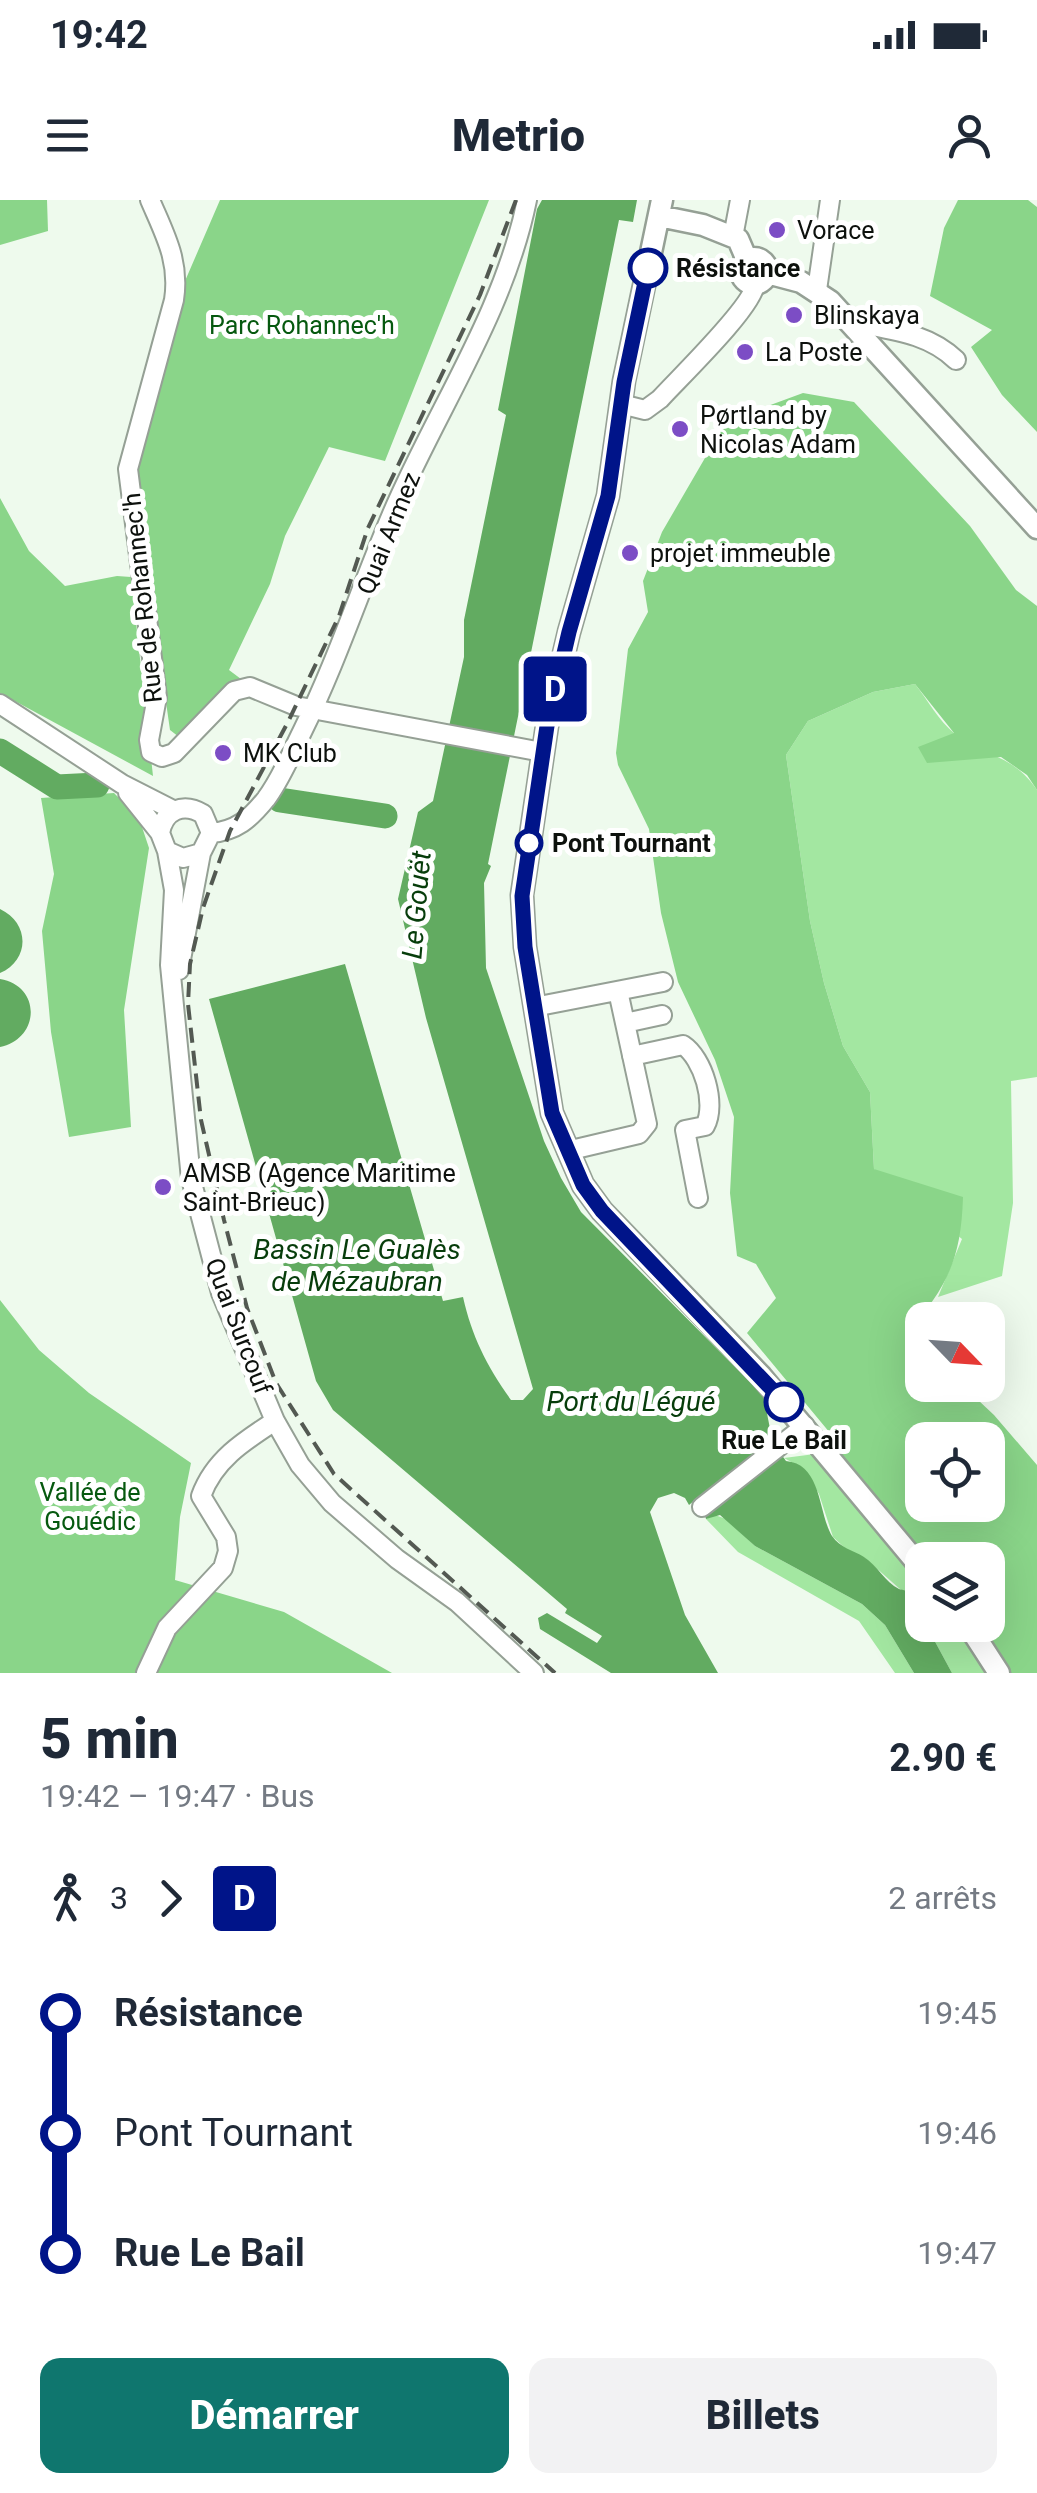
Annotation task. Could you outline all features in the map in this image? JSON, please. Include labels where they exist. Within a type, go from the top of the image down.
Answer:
[{"type":"street","name":"Rue de Rohannec'h","points":[[150,200],[171,246],[177,276],[128,469],[157,697],[149,740],[151,752],[162,758],[174,753],[234,691],[250,688],[296,706],[314,708]]},
{"type":"street","name":"Quai Armez","points":[[210,833],[230,831],[248,820],[268,797],[314,708],[351,625],[401,494],[501,290],[527,200]]},
{"type":"street","points":[[733,237],[740,200]]},
{"type":"street","points":[[817,290],[830,200]]},
{"type":"street","points":[[621,404],[644,410],[660,399],[756,291],[763,262],[756,258],[748,260],[738,238],[660,208],[621,404],[608,496],[564,649],[542,752],[522,896],[525,947],[552,1113],[583,1185],[602,1211],[761,1376],[905,1548]]},
{"type":"street","points":[[761,279],[817,290],[852,322],[1037,528]]},
{"type":"street","points":[[852,322],[909,332],[945,349],[956,360]]},
{"type":"street","points":[[0,704],[122,784],[174,810],[194,809],[203,814],[210,833],[201,853],[183,858],[163,842],[122,784]]},
{"type":"street","points":[[314,708],[542,752]]},
{"type":"street","points":[[163,842],[162,824],[174,810]]},
{"type":"street","name":"Quai Surcouf","points":[[163,842],[174,890],[170,965],[191,1178],[221,1293],[275,1421],[300,1465],[332,1503],[396,1558],[457,1602],[534,1673]]},
{"type":"street","name":"Quai Surcouf","points":[[174,993],[201,853]]},
{"type":"street","points":[[534,1007],[663,982]]},
{"type":"street","points":[[567,1151],[639,1134],[647,1124],[618,991]]},
{"type":"street","points":[[625,1023],[662,1015]]},
{"type":"street","points":[[632,1056],[683,1044],[703,1071],[710,1116],[706,1126],[685,1130],[698,1198]]},
{"type":"street","name":"Quai Surcouf","points":[[146,1673],[167,1628],[223,1568],[228,1551],[226,1538],[201,1496],[209,1477],[222,1460],[275,1421]]},
{"type":"street","points":[[702,1507],[805,1426]]},
{"type":"street","points":[[979,1642],[1000,1673]]},
{"type":"shaded area","points":[[915,684],[954,733],[1008,762],[1037,790],[1037,1077],[1011,1081],[1013,1203],[1002,1276],[938,1297],[962,1239],[874,1169],[870,1092],[843,1046],[824,983],[810,921],[786,755],[808,721],[873,692]]},
{"type":"shaded area","points":[[815,1454],[905,1560],[905,1591],[833,1537],[819,1494],[804,1469],[784,1458]]},
{"type":"shaded area","points":[[715,1515],[726,1519],[755,1546],[862,1604],[885,1625],[914,1673],[895,1673],[859,1621],[738,1552],[706,1519]]},
{"type":"shaded area","points":[[935,1642],[969,1642],[988,1673],[952,1673]]},
{"type":"green space","points":[[0,200],[47,200],[48,231],[0,245]]},
{"type":"green space","name":"Parc Rohannec'h","points":[[220,200],[489,200],[385,461],[329,447],[285,536],[270,584],[229,670],[241,679],[179,737],[170,730],[133,471],[182,288]]},
{"type":"green space","points":[[958,200],[1028,200],[1037,207],[1037,432],[1002,395],[971,347],[992,330],[930,296],[944,228]]},
{"type":"green space","points":[[803,393],[854,402],[970,526],[1016,590],[1037,606],[1037,790],[1027,775],[1001,757],[927,763],[918,747],[954,733],[915,684],[873,692],[808,721],[786,755],[810,921],[824,983],[843,1046],[870,1092],[874,1169],[963,1197],[955,1256],[942,1286],[931,1302],[905,1302],[905,1402],[980,1402],[1000,1422],[905,1422],[905,1522],[1005,1522],[1005,1428],[1037,1465],[1037,1673],[988,1673],[969,1642],[1005,1642],[1005,1542],[905,1542],[905,1560],[815,1454],[835,1439],[747,1333],[776,1298],[756,1264],[737,1256],[730,1193],[734,1117],[715,1060],[678,982],[661,913],[649,829],[616,753],[628,649],[648,612],[643,581],[662,532],[723,427],[737,425],[765,407]]},
{"type":"green space","points":[[0,498],[29,551],[65,586],[131,577],[153,776],[0,693]]},
{"type":"green space","points":[[114,793],[139,818],[149,848],[124,1010],[131,1127],[69,1137],[51,1032],[42,931],[54,874],[41,798]]},
{"type":"green space","name":"Vallée de Gouédic","points":[[0,1300],[39,1350],[89,1393],[191,1463],[180,1517],[175,1580],[284,1612],[392,1673],[0,1673]]},
{"type":"water","name":"Port du Légué","points":[[542,200],[637,200],[633,222],[619,220],[488,864],[491,866],[484,883],[486,968],[544,1141],[581,1212],[765,1397],[772,1444],[699,1503],[696,1499],[689,1505],[674,1493],[658,1498],[650,1512],[685,1615],[718,1673],[611,1673],[540,1629],[538,1618],[547,1613],[597,1643],[602,1636],[565,1613],[567,1609],[333,1410],[316,1381],[209,999],[345,964],[443,1301],[463,1297],[476,1338],[495,1375],[511,1400],[523,1400],[533,1389],[426,1018],[398,899],[418,812],[433,801],[464,657],[464,620],[506,415],[498,410],[537,209]]},
{"type":"water","points":[[0,909],[17,923],[22,941],[17,959],[0,973]]},
{"type":"water","points":[[0,979],[23,991],[31,1013],[23,1034],[0,1047]]},
{"type":"water","points":[[781,1454],[786,1461],[798,1464],[813,1480],[835,1540],[869,1560],[894,1586],[905,1590],[905,1642],[935,1642],[952,1673],[914,1673],[885,1625],[862,1604],[755,1546],[720,1515],[706,1519],[705,1515]]},
{"type":"waterway","points":[[0,751],[57,787],[97,785]]},
{"type":"waterway","points":[[280,800],[385,816]]},
{"type":"railway","points":[[516,200],[480,295],[368,528],[339,616],[230,831],[203,908],[190,964],[188,1004],[201,1120],[224,1220],[247,1308],[276,1383],[334,1474],[555,1673]]},
{"type":"bus line","name":"D","points":[[648,268],[624,382],[608,496],[547,726],[522,896],[525,947],[552,1113],[583,1185],[602,1211],[784,1402]]},
{"type":"place","name":"Vorace","points":[[777,230]]},
{"type":"place","name":"Résistance","points":[[648,268]]},
{"type":"place","name":"Blinskaya","points":[[794,315]]},
{"type":"place","name":"La Poste","points":[[745,352]]},
{"type":"place","name":"Pørtland by Nicolas Adam","points":[[680,429]]},
{"type":"place","name":"projet immeuble","points":[[630,553]]},
{"type":"place","name":"MK Club","points":[[223,753]]},
{"type":"place","name":"Pont Tournant","points":[[529,843]]},
{"type":"place","name":"AMSB (Agence Maritime Saint-Brieuc)","points":[[163,1187]]},
{"type":"place","name":"Rue Le Bail","points":[[784,1402]]},
{"type":"water label","name":"Le Gouët","points":[[416,905]]},
{"type":"water label","name":"Bassin Le Gualès de Mézaubran","points":[[357,1265]]}]
